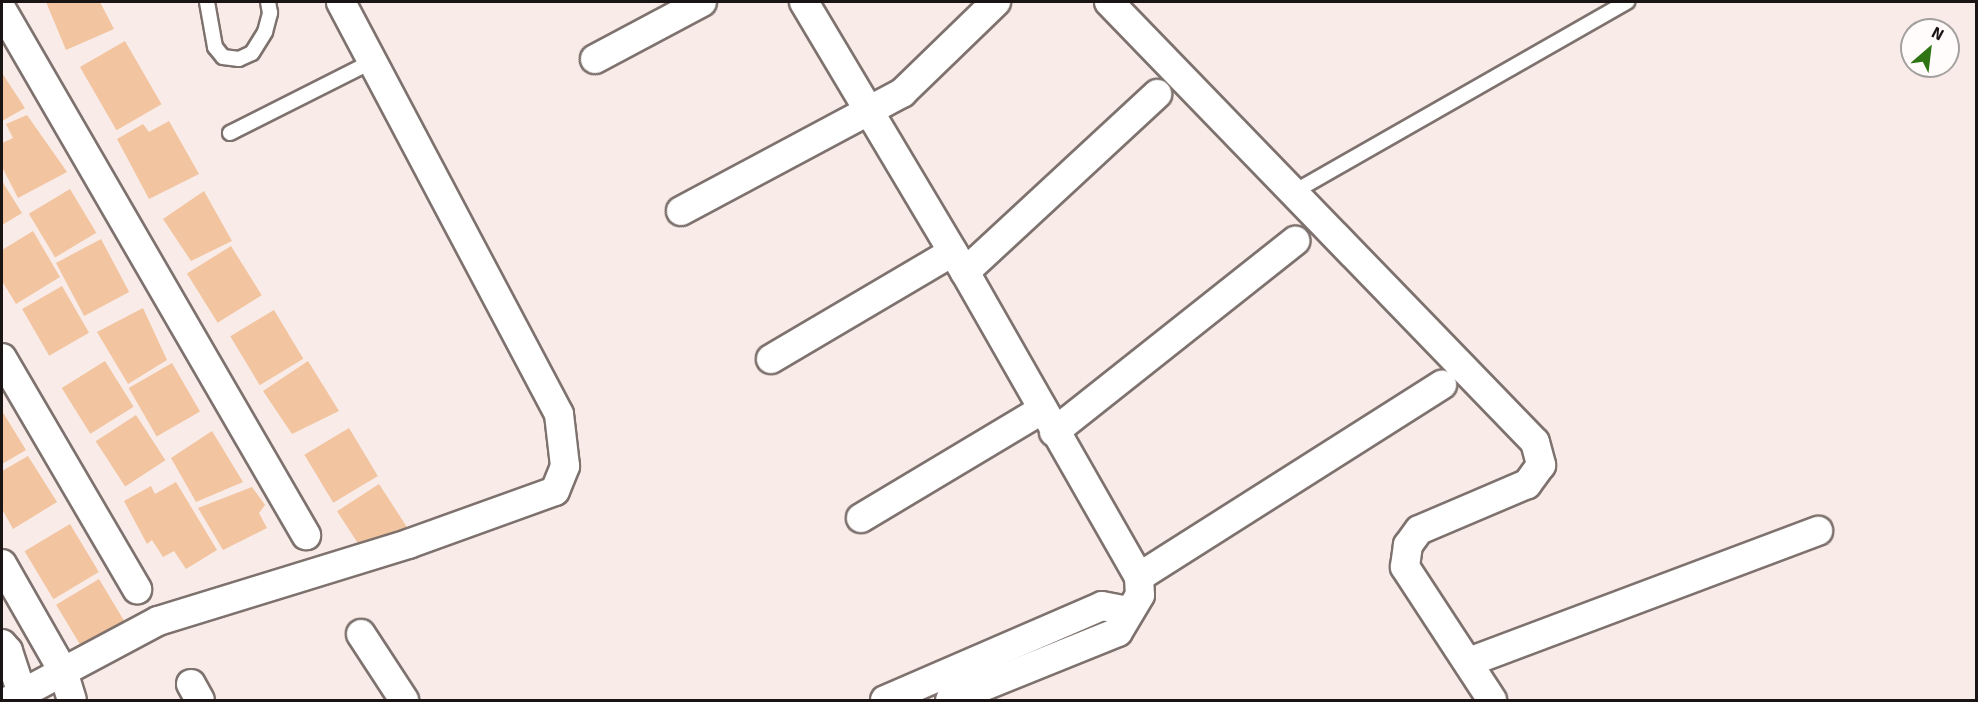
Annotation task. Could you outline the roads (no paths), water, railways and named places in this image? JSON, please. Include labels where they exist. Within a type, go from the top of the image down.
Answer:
[{"type":"street","points":[[2,644],[8,651],[19,699],[63,671],[158,621],[398,547],[555,491],[565,466],[559,414],[341,2]]},
{"type":"street","points":[[595,59],[702,2]]},
{"type":"street","points":[[804,2],[959,262],[1139,577],[1140,595],[1127,611],[1118,632],[950,700]]},
{"type":"street","points":[[681,210],[903,93],[996,2]]},
{"type":"street","points":[[1109,2],[1535,442],[1541,465],[1527,484],[1419,530],[1408,545],[1405,567],[1492,700]]},
{"type":"street","points":[[2,10],[306,535]]},
{"type":"street","points":[[771,359],[959,262],[1157,94]]},
{"type":"street","points":[[861,518],[1049,420],[1295,241]]},
{"type":"street","points":[[2,358],[137,589]]},
{"type":"street","points":[[1139,577],[1442,385]]},
{"type":"street","points":[[1469,662],[1818,531]]},
{"type":"street","points":[[2,564],[63,671],[72,700]]},
{"type":"street","points":[[885,700],[1102,606],[1127,611]]},
{"type":"street","points":[[361,634],[404,700]]},
{"type":"lane","points":[[207,2],[215,47],[223,57],[238,59],[252,53],[265,32],[270,13],[268,2]]},
{"type":"lane","points":[[1292,193],[1628,2]]},
{"type":"lane","points":[[230,134],[373,61]]}]
